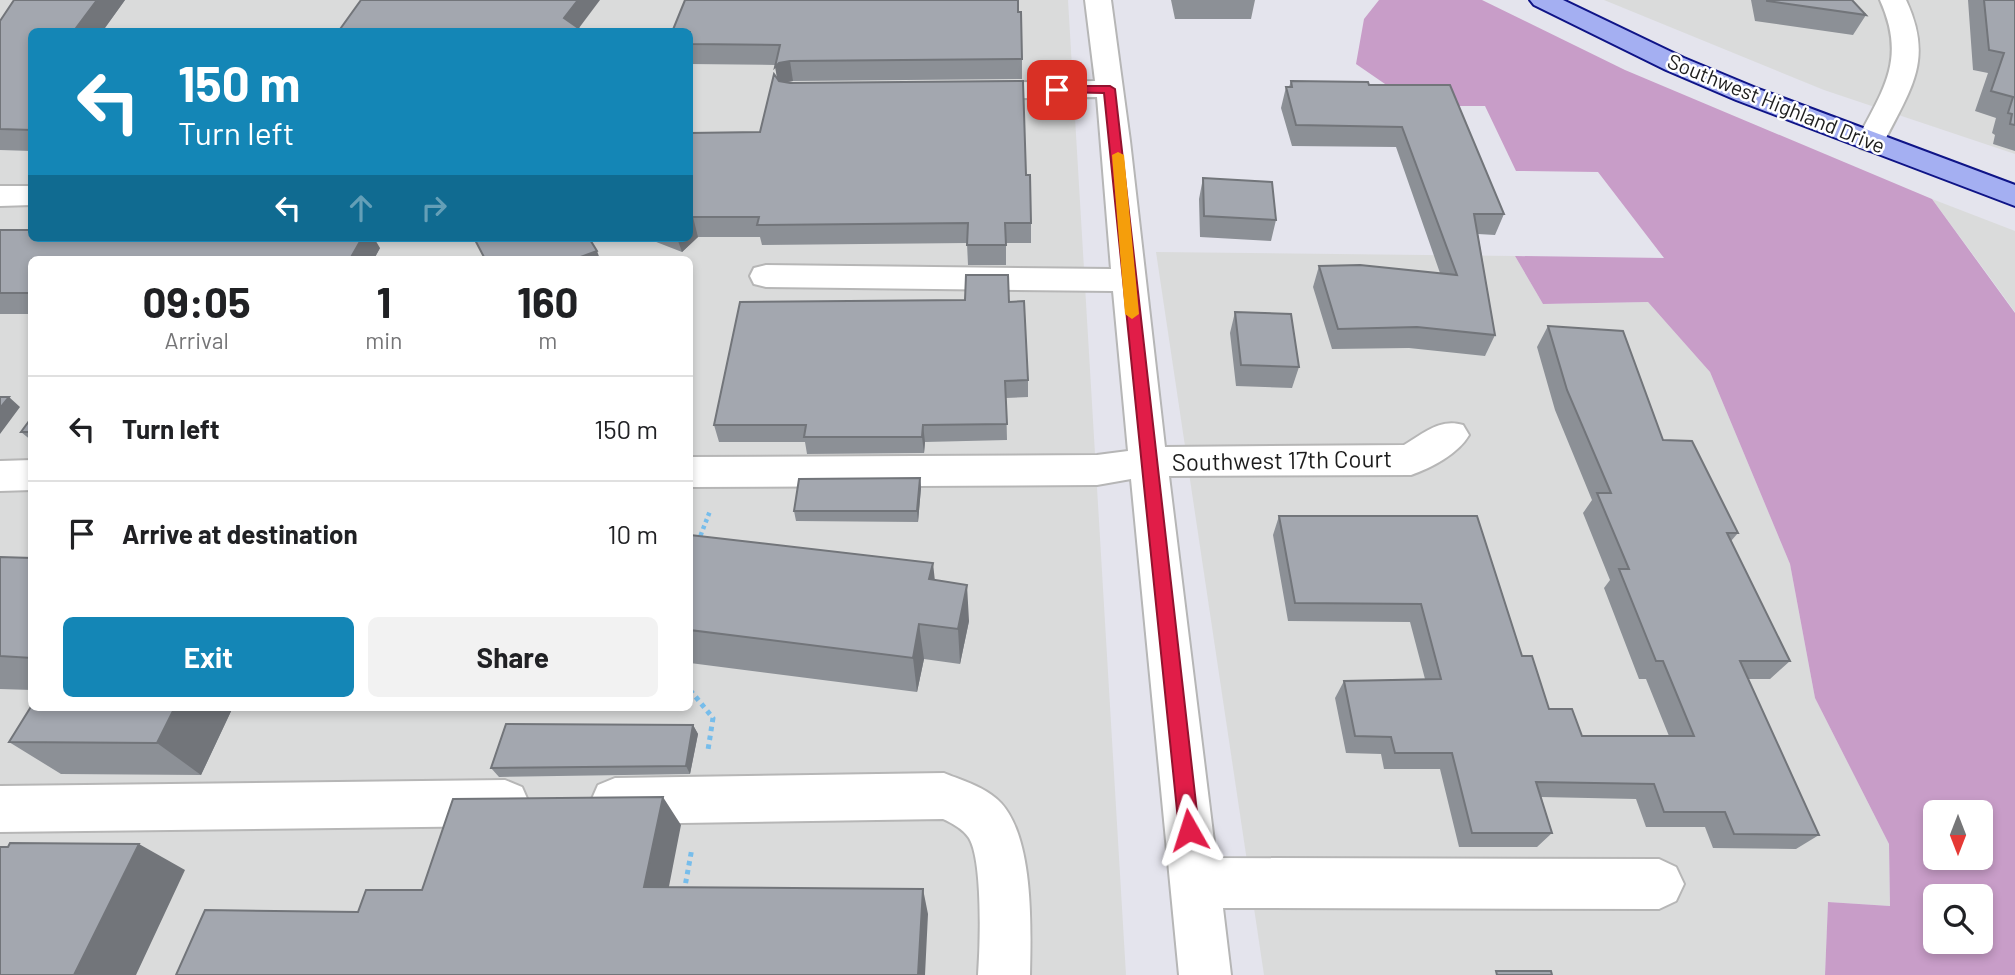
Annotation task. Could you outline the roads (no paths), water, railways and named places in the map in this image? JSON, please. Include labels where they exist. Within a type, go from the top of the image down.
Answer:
[{"type":"main road","name":"Southwest Highland Drive","points":[[1543,0],[1675,64],[1870,142],[2015,196]]},
{"type":"street","points":[[1098,0],[1110,89],[1128,280],[1205,975]]},
{"type":"street","points":[[1870,142],[1908,61],[1908,36],[1893,0]]},
{"type":"street","points":[[944,91],[1110,89]]},
{"type":"street","points":[[0,196],[28,195]]},
{"type":"street","points":[[766,276],[1128,280]]},
{"type":"street","name":"Southwest 17th Court","points":[[693,472],[1097,470],[1149,462],[1411,460],[1450,435]]},
{"type":"street","points":[[0,476],[28,475]]},
{"type":"street","points":[[0,809],[944,796],[969,806],[990,826],[999,862],[1006,940],[1004,975]]},
{"type":"street","points":[[1195,883],[1659,884]]}]
